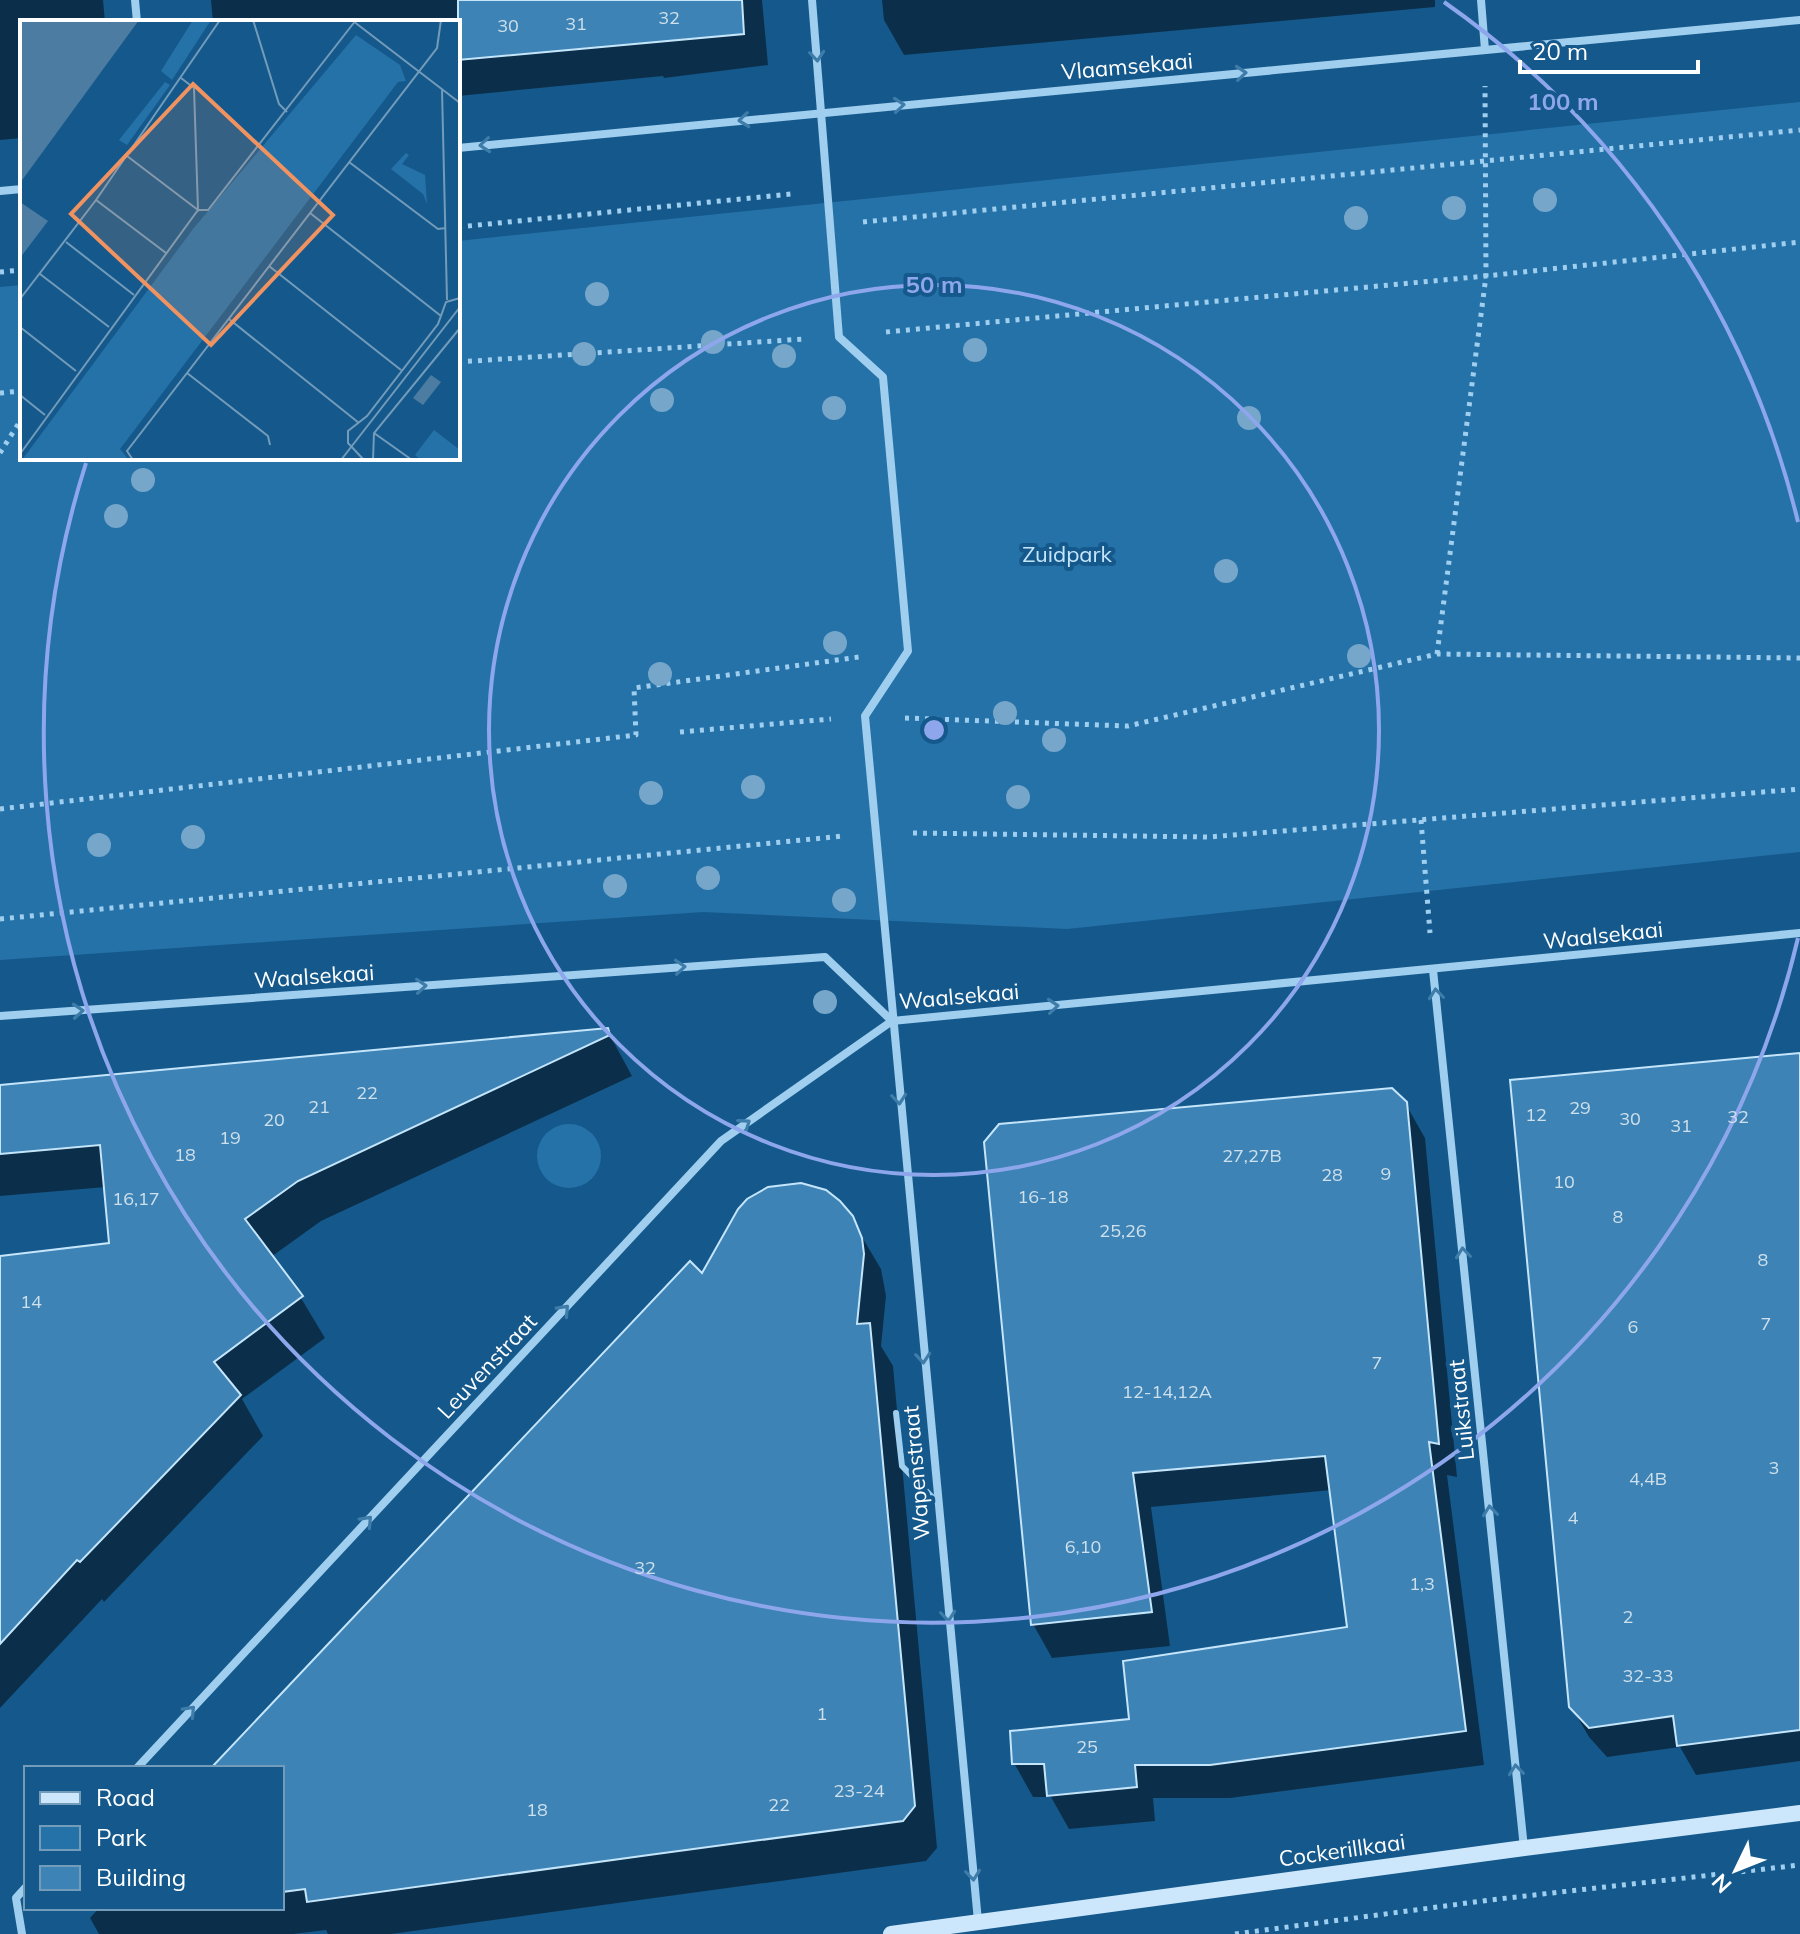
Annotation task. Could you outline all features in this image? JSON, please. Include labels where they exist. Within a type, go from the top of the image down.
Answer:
[{"type":"street","points":[[135,0],[137,20]]},
{"type":"street","points":[[812,0],[839,337],[883,377],[908,651],[865,716]]},
{"type":"street","points":[[1481,0],[1485,50]]},
{"type":"street","name":"Vlaamsekaai","points":[[460,148],[1800,20]]},
{"type":"street","points":[[0,191],[20,189]]},
{"type":"street","name":"Wapenstraat","points":[[865,716],[978,1921]]},
{"type":"street","name":"Waalsekaai","points":[[0,1016],[825,957],[892,1021],[1800,933]]},
{"type":"street","name":"Luikstraat","points":[[1433,970],[1524,1848]]},
{"type":"street","name":"Leuvenstraat","points":[[139,1766],[721,1141],[892,1021]]},
{"type":"street","name":"Cockerillkaai","points":[[891,1934],[1800,1813]]},
{"type":"street","points":[[22,1934],[16,1898],[24,1889]]},
{"type":"lane","points":[[896,1413],[902,1466],[937,1502]]},
{"type":"path","points":[[1437,654],[1486,276],[1485,50]]},
{"type":"path","points":[[830,225],[1800,130]]},
{"type":"path","points":[[460,227],[827,190]]},
{"type":"path","points":[[460,362],[839,337],[1486,276],[1800,242]]},
{"type":"path","points":[[0,272],[20,270]]},
{"type":"path","points":[[0,393],[20,391]]},
{"type":"path","points":[[0,453],[20,421]]},
{"type":"path","points":[[0,809],[636,735],[634,688],[908,651]]},
{"type":"path","points":[[680,732],[865,716],[1128,726],[1437,654],[1800,658]]},
{"type":"path","points":[[0,919],[875,832],[1209,837],[1800,789]]},
{"type":"path","points":[[1421,820],[1433,970]]},
{"type":"path","points":[[1235,1934],[1490,1900],[1800,1865]]},
{"type":"green space","name":"Zuidpark","points":[[1800,102],[1800,852],[1067,929],[703,912],[0,960],[0,287],[20,285],[20,460],[460,460],[460,241]]},
{"type":"green space","points":[[569,1124],[587,1130],[595,1138],[601,1156],[595,1174],[587,1182],[569,1188],[551,1182],[543,1174],[537,1156],[543,1138],[551,1130]]},
{"type":"building","points":[[458,0],[742,0],[744,34],[460,60]]},
{"type":"building","points":[[608,1028],[610,1035],[298,1181],[245,1219],[303,1296],[214,1362],[241,1395],[80,1562],[77,1560],[0,1644],[0,1256],[109,1243],[100,1145],[0,1154],[0,1085]]},
{"type":"building","points":[[1800,1053],[1800,1730],[1677,1746],[1673,1716],[1589,1728],[1569,1707],[1510,1080]]},
{"type":"building","points":[[1392,1088],[1407,1102],[1439,1444],[1429,1442],[1466,1731],[1210,1765],[1135,1765],[1137,1787],[1047,1796],[1044,1764],[1012,1764],[1010,1731],[1129,1719],[1123,1661],[1347,1627],[1325,1456],[1133,1473],[1152,1612],[1031,1625],[984,1142],[999,1124]]},
{"type":"building","points":[[801,1183],[826,1190],[853,1216],[862,1238],[864,1254],[857,1324],[870,1323],[915,1806],[903,1821],[307,1902],[305,1889],[284,1892],[284,1766],[213,1766],[690,1261],[702,1273],[738,1209],[747,1199],[768,1187]]}]
